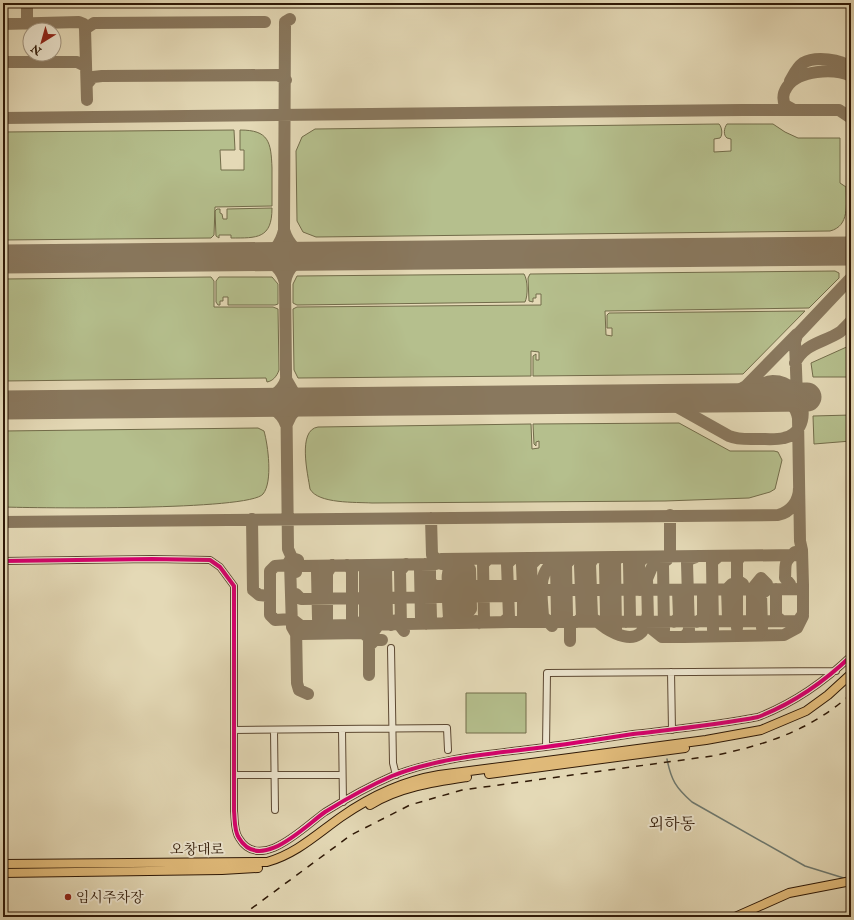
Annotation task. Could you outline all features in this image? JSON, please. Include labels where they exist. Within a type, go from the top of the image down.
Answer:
[{"type":"main road","name":"오창대로","points":[[3,873],[208,871],[262,867],[279,863],[292,857],[373,803],[408,788],[457,778],[674,747],[774,726],[816,704],[851,674]]},
{"type":"main road","name":"오창대로","points":[[674,747],[744,739],[776,730],[818,709],[851,682]]},
{"type":"main road","name":"오창대로","points":[[3,864],[267,862],[289,854],[370,798],[422,778],[655,750]]},
{"type":"main road","points":[[735,917],[789,893],[851,881]]},
{"type":"street","points":[[3,562],[152,559],[210,560],[220,567],[234,586],[234,811],[238,838],[246,847],[257,850],[269,849],[283,844],[324,813],[396,775],[444,762],[758,717],[777,710],[810,691],[836,671],[851,656]]},
{"type":"street","points":[[391,648],[393,763],[396,775]]},
{"type":"street","points":[[546,747],[546,673],[836,671]]},
{"type":"street","points":[[671,672],[672,730]]},
{"type":"street","points":[[234,730],[447,728],[448,750]]},
{"type":"street","points":[[274,730],[275,810]]},
{"type":"street","points":[[342,730],[343,802]]},
{"type":"street","points":[[234,775],[342,775]]},
{"type":"green space","points":[[719,124],[722,135],[720,138],[714,139],[714,152],[731,151],[731,139],[727,138],[724,133],[727,124],[773,124],[798,138],[840,138],[840,183],[846,187],[846,214],[841,224],[830,231],[316,237],[303,232],[297,221],[296,151],[302,137],[315,129]]},
{"type":"green space","points":[[234,130],[235,150],[220,150],[221,170],[244,170],[244,150],[240,150],[240,130],[257,132],[263,135],[271,151],[272,206],[215,207],[214,235],[211,238],[3,240],[3,132]]},
{"type":"green space","points":[[272,208],[269,226],[261,235],[248,238],[231,238],[231,235],[219,235],[219,238],[216,236],[215,211],[217,209],[220,209],[223,219],[227,219],[227,209]]},
{"type":"green space","points":[[835,271],[839,273],[839,278],[809,308],[605,311],[606,335],[612,336],[612,328],[607,328],[607,315],[609,313],[805,311],[743,374],[533,376],[533,356],[536,354],[536,360],[539,360],[539,352],[531,351],[531,376],[298,378],[294,370],[293,309],[297,307],[541,305],[541,294],[536,294],[536,298],[533,298],[533,302],[529,301],[528,278],[530,274]]},
{"type":"green space","points":[[524,274],[527,288],[525,302],[297,305],[293,303],[293,284],[297,276]]},
{"type":"green space","points":[[211,277],[214,281],[214,307],[273,307],[278,309],[279,370],[271,381],[267,382],[266,378],[3,381],[3,279]]},
{"type":"green space","points":[[219,277],[272,277],[278,284],[278,304],[228,305],[228,297],[223,297],[223,301],[220,301],[220,305],[218,305],[216,302],[216,281]]},
{"type":"green space","points":[[851,345],[851,377],[813,377],[811,363]]},
{"type":"green space","points":[[851,415],[851,441],[814,444],[813,416]]},
{"type":"green space","points":[[679,423],[730,451],[778,452],[782,460],[775,489],[749,498],[665,501],[347,502],[329,500],[314,494],[310,489],[305,454],[308,436],[312,430],[318,427],[531,424],[532,449],[539,448],[539,441],[536,442],[536,446],[534,444],[533,424]]},
{"type":"green space","points":[[258,428],[264,431],[266,437],[269,463],[268,481],[263,494],[249,499],[183,506],[55,508],[3,507],[3,431]]},
{"type":"green space","points":[[466,693],[526,693],[526,733],[466,733]]},
{"type":"waterway","points":[[667,759],[672,778],[678,788],[692,802],[805,866],[847,879]]},
{"type":"taxiway","points":[[27,3],[27,20],[28,22]]},
{"type":"taxiway","points":[[260,257],[273,251],[279,243],[284,230],[285,22],[290,19]]},
{"type":"taxiway","points":[[3,24],[79,22],[84,24],[85,29]]},
{"type":"taxiway","points":[[87,100],[85,29],[94,23],[265,22]]},
{"type":"taxiway","points":[[790,81],[799,67],[808,61],[821,59],[835,61],[841,62],[851,68]]},
{"type":"taxiway","points":[[3,62],[77,62],[85,66]]},
{"type":"taxiway","points":[[794,110],[785,105],[783,100],[785,91],[792,81],[808,74],[826,71],[844,73],[851,76]]},
{"type":"taxiway","points":[[88,83],[93,77],[102,76],[278,75],[286,80]]},
{"type":"taxiway","points":[[3,118],[742,110],[839,110],[851,118]]},
{"type":"taxiway","points":[[284,230],[288,240],[295,248],[304,254],[314,256]]},
{"type":"taxiway","points":[[836,251],[843,248],[851,240]]},
{"type":"taxiway","points":[[298,560],[292,558],[288,549],[285,283],[288,272],[295,264],[304,259],[316,256]]},
{"type":"taxiway","points":[[260,257],[269,261],[279,270],[285,283]]},
{"type":"taxiway","points":[[797,397],[795,342],[797,335],[851,278]]},
{"type":"taxiway","points":[[795,363],[799,356],[809,347],[834,336],[851,321]]},
{"type":"taxiway","points":[[725,398],[746,386],[797,334]]},
{"type":"taxiway","points":[[286,379],[294,393],[311,402]]},
{"type":"taxiway","points":[[255,403],[269,398],[278,392],[286,379]]},
{"type":"taxiway","points":[[663,399],[729,436],[736,438],[781,439],[793,434],[800,427],[802,407],[799,397],[793,389],[784,383],[773,381],[767,382],[758,386],[747,395],[738,398]]},
{"type":"taxiway","points":[[526,559],[522,565],[523,590],[799,589],[803,585],[802,550],[800,541],[798,418],[796,410],[791,404],[785,400],[777,398]]},
{"type":"taxiway","points":[[287,424],[296,410],[311,402]]},
{"type":"taxiway","points":[[255,403],[265,405],[274,410],[281,416],[286,425]]},
{"type":"taxiway","points":[[3,522],[778,515],[783,514],[790,509],[798,497],[799,488]]},
{"type":"taxiway","points":[[670,515],[670,551]]},
{"type":"taxiway","points":[[431,518],[432,555],[442,564]]},
{"type":"taxiway","points":[[252,519],[253,590],[259,595],[269,596]]},
{"type":"taxiway","points":[[291,558],[294,564],[301,566],[436,564],[441,559],[797,555],[802,550]]},
{"type":"taxiway","points":[[790,584],[785,578],[785,566],[787,561],[795,552]]},
{"type":"taxiway","points":[[713,630],[712,562],[719,556]]},
{"type":"taxiway","points":[[741,556],[737,561],[737,580],[743,584]]},
{"type":"taxiway","points":[[667,560],[660,561],[652,567],[647,579],[648,621],[652,629],[662,637],[684,637],[689,631],[687,563],[690,559],[696,557]]},
{"type":"taxiway","points":[[602,622],[606,617],[605,565],[608,558]]},
{"type":"taxiway","points":[[616,631],[615,562],[618,558]]},
{"type":"taxiway","points":[[640,590],[639,562],[644,558]]},
{"type":"taxiway","points":[[457,622],[460,618],[459,564],[464,559]]},
{"type":"taxiway","points":[[476,621],[479,623],[484,619],[483,564],[488,559]]},
{"type":"taxiway","points":[[503,622],[509,617],[507,564],[512,559]]},
{"type":"taxiway","points":[[529,586],[523,590],[523,616],[530,622],[533,617],[531,565],[537,559]]},
{"type":"taxiway","points":[[552,622],[557,617],[556,566],[561,559]]},
{"type":"taxiway","points":[[567,615],[566,564],[571,559]]},
{"type":"taxiway","points":[[577,622],[582,617],[580,566],[584,559]]},
{"type":"taxiway","points":[[593,559],[590,564],[592,617],[598,623],[615,633],[632,637],[639,634],[644,628],[647,617]]},
{"type":"taxiway","points":[[296,572],[290,560],[287,565],[275,566],[270,571],[270,615],[275,620],[292,619],[301,626],[513,622],[798,621],[803,614],[803,585]]},
{"type":"taxiway","points":[[552,626],[543,616],[541,591],[542,583],[548,568],[553,564],[562,562]]},
{"type":"taxiway","points":[[290,563],[292,627],[296,634],[363,633],[369,638],[377,627],[377,603],[371,598],[376,594],[376,570],[371,565],[365,572],[365,625],[368,631]]},
{"type":"taxiway","points":[[626,622],[630,618],[629,563]]},
{"type":"taxiway","points":[[404,631],[401,627],[400,571],[406,564]]},
{"type":"taxiway","points":[[430,582],[431,618],[426,624],[421,618],[420,570],[425,564],[430,568],[430,582],[435,586],[530,586]]},
{"type":"taxiway","points":[[445,623],[449,619],[448,601],[453,597],[449,593],[448,577],[450,567],[453,564]]},
{"type":"taxiway","points":[[320,623],[323,626],[327,621],[327,573],[332,565]]},
{"type":"taxiway","points":[[347,565],[352,570],[352,620],[357,626],[361,622]]},
{"type":"taxiway","points":[[390,565],[386,569],[387,618],[391,625],[396,620]]},
{"type":"taxiway","points":[[663,565],[664,630]]},
{"type":"taxiway","points":[[451,621],[468,613],[471,609],[470,569]]},
{"type":"taxiway","points":[[317,572],[318,619]]},
{"type":"taxiway","points":[[758,621],[752,617],[752,589],[761,578],[767,584]]},
{"type":"taxiway","points":[[737,580],[737,628]]},
{"type":"taxiway","points":[[732,584],[727,589],[728,618],[734,621]]},
{"type":"taxiway","points":[[762,628],[761,594],[768,589]]},
{"type":"taxiway","points":[[776,589],[776,616],[782,621]]},
{"type":"taxiway","points":[[674,622],[679,617],[678,590]]},
{"type":"taxiway","points":[[697,622],[703,618],[703,590]]},
{"type":"taxiway","points":[[296,594],[301,599],[515,596]]},
{"type":"taxiway","points":[[684,637],[784,635],[797,628],[803,616]]},
{"type":"taxiway","points":[[296,627],[297,683],[299,690],[308,694]]},
{"type":"taxiway","points":[[570,628],[570,641]]},
{"type":"taxiway","points":[[369,630],[369,675]]},
{"type":"taxiway","points":[[369,646],[375,640],[382,640]]},
{"type":"runway","points":[[3,259],[851,251]]},
{"type":"runway","points":[[3,405],[807,397]]},
{"type":"railway","points":[[240,917],[351,835],[410,805],[462,790],[732,752],[786,735],[803,727],[819,718],[851,694]]},
{"type":"cycle path","points":[[3,561],[152,559],[210,560],[220,567],[234,586],[235,825],[239,838],[248,848],[259,851],[270,849],[283,843],[325,812],[366,788],[409,770],[445,761],[482,755],[633,734],[712,725],[758,717],[796,699],[830,675],[851,656]]},
{"type":"place","name":"임시주차장","points":[[68,897]]},
{"type":"district","name":"외하동","points":[[672,823]]}]
